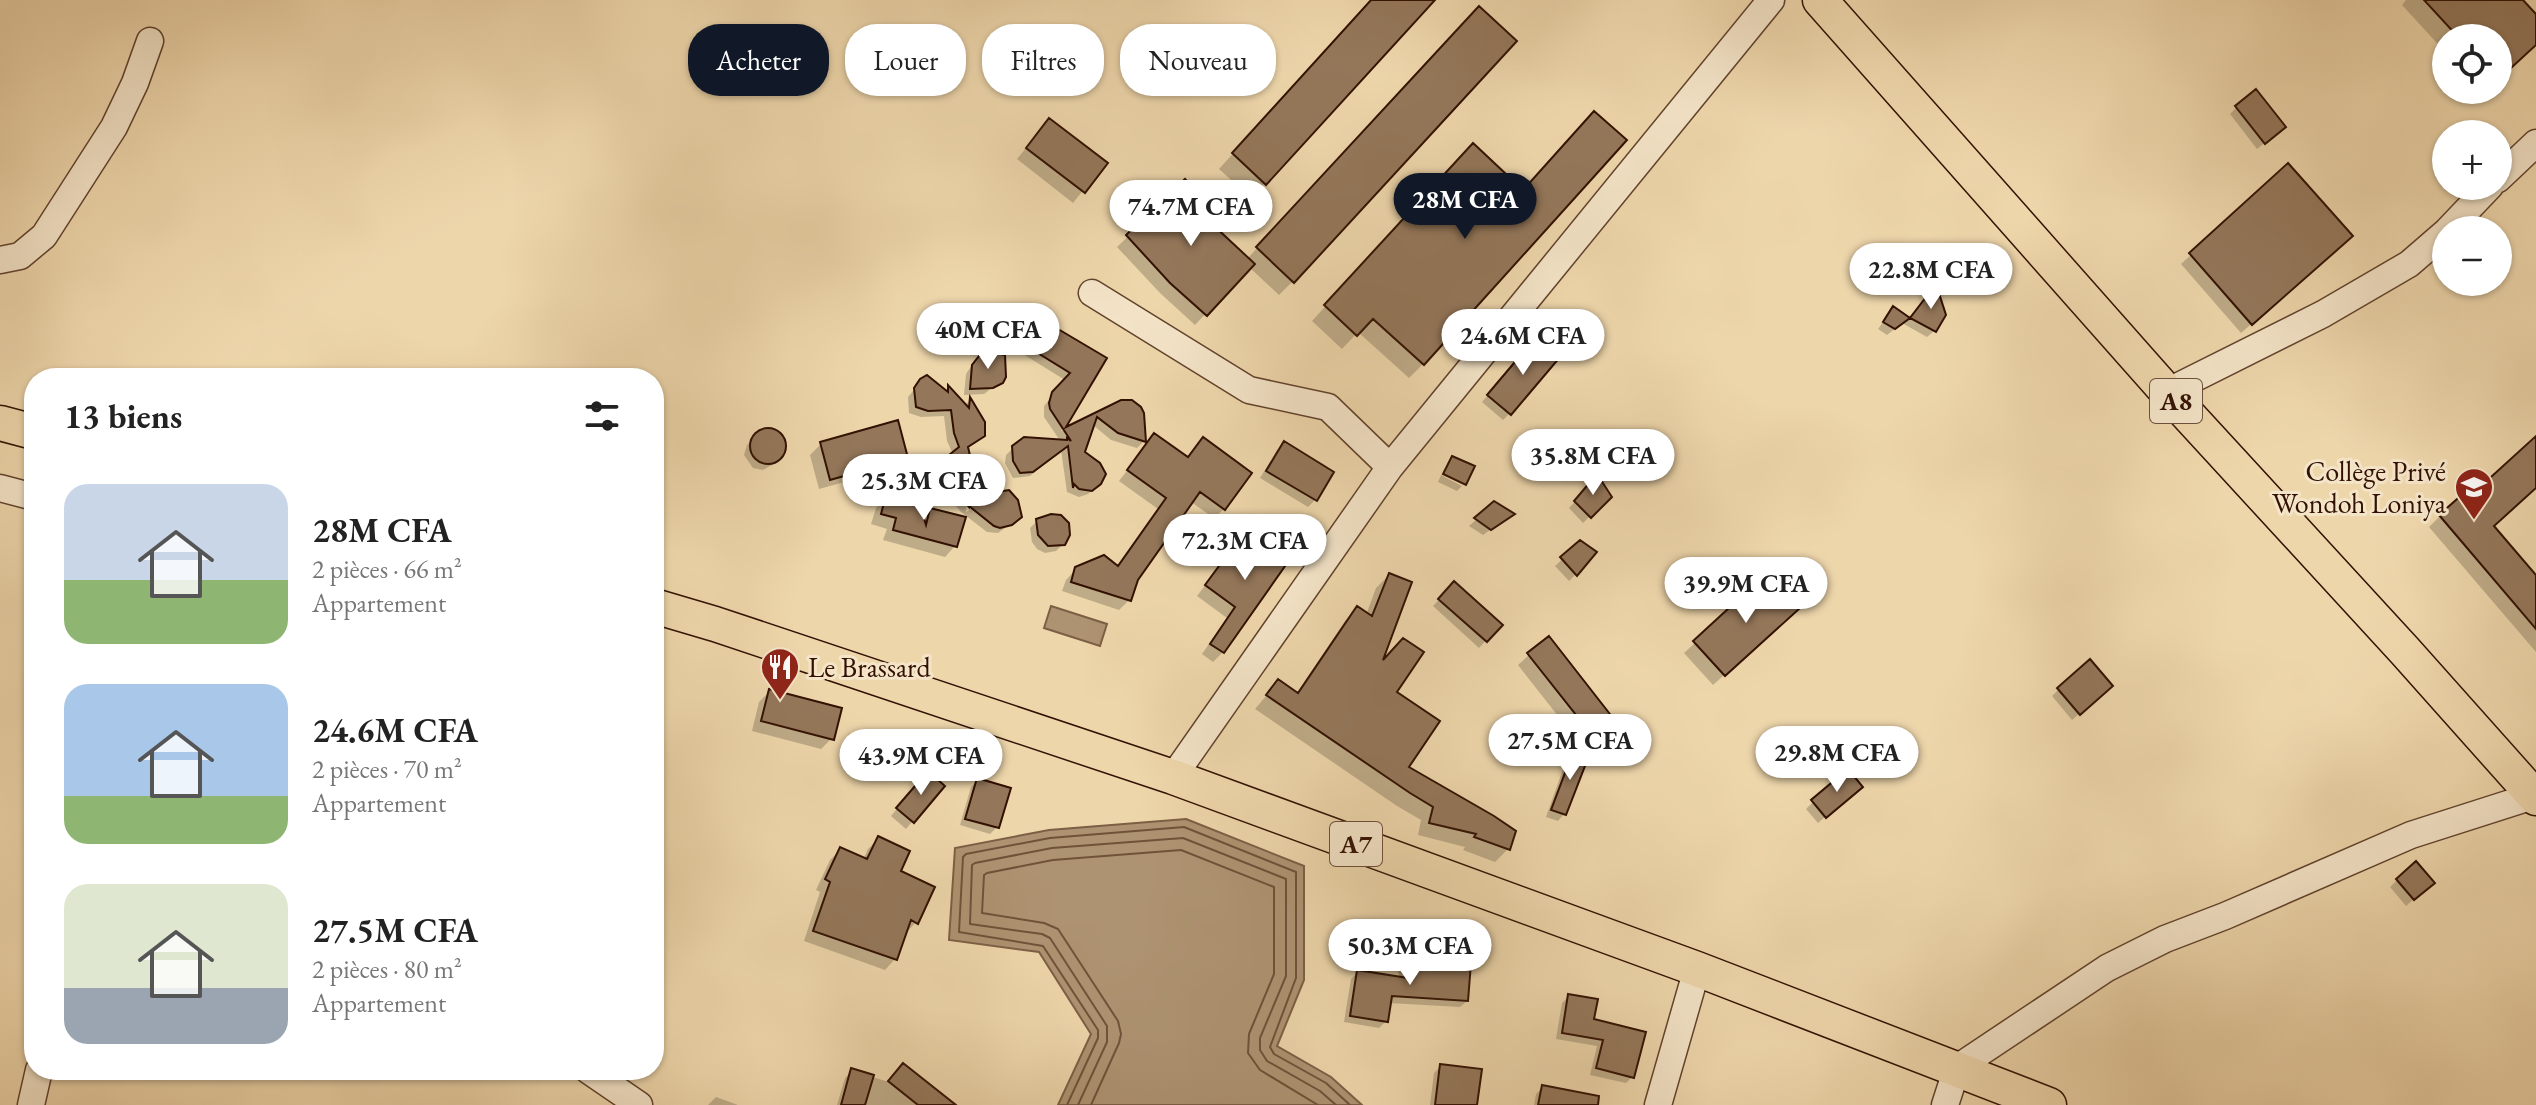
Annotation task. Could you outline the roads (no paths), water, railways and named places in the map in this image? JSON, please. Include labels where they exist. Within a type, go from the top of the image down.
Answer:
[{"type":"main road","name":"A8","points":[[1820,0],[2167,392],[2535,796]]},
{"type":"main road","points":[[0,423],[24,429]]},
{"type":"main road","name":"A7","points":[[664,609],[1173,777],[1697,969],[2049,1105]]},
{"type":"street","points":[[1173,777],[1390,467],[1771,0]]},
{"type":"street","points":[[0,260],[20,256],[44,236],[114,127],[150,41]]},
{"type":"street","points":[[2512,166],[2536,143]]},
{"type":"street","points":[[2461,216],[2477,200]]},
{"type":"street","points":[[2167,392],[2323,314],[2409,264],[2432,244]]},
{"type":"street","points":[[1092,293],[1249,390],[1328,407],[1390,467]]},
{"type":"street","points":[[0,488],[24,494]]},
{"type":"street","points":[[1945,1105],[1957,1068],[2107,968],[2165,939],[2411,835],[2535,796]]},
{"type":"street","points":[[1658,1105],[1697,969]]},
{"type":"street","points":[[31,1105],[37,1080]]},
{"type":"street","points":[[603,1080],[639,1105]]},
{"type":"water","points":[[1051,606],[1107,624],[1100,646],[1044,628]]},
{"type":"water","points":[[1186,819],[1304,866],[1304,980],[1277,1046],[1331,1077],[1362,1105],[1058,1105],[1091,1034],[1039,952],[949,940],[955,848],[1049,830]]},
{"type":"place","name":"Collège Privé Wondoh Loniya","points":[[2474,521]]},
{"type":"place","name":"Le Brassard","points":[[780,701]]}]
